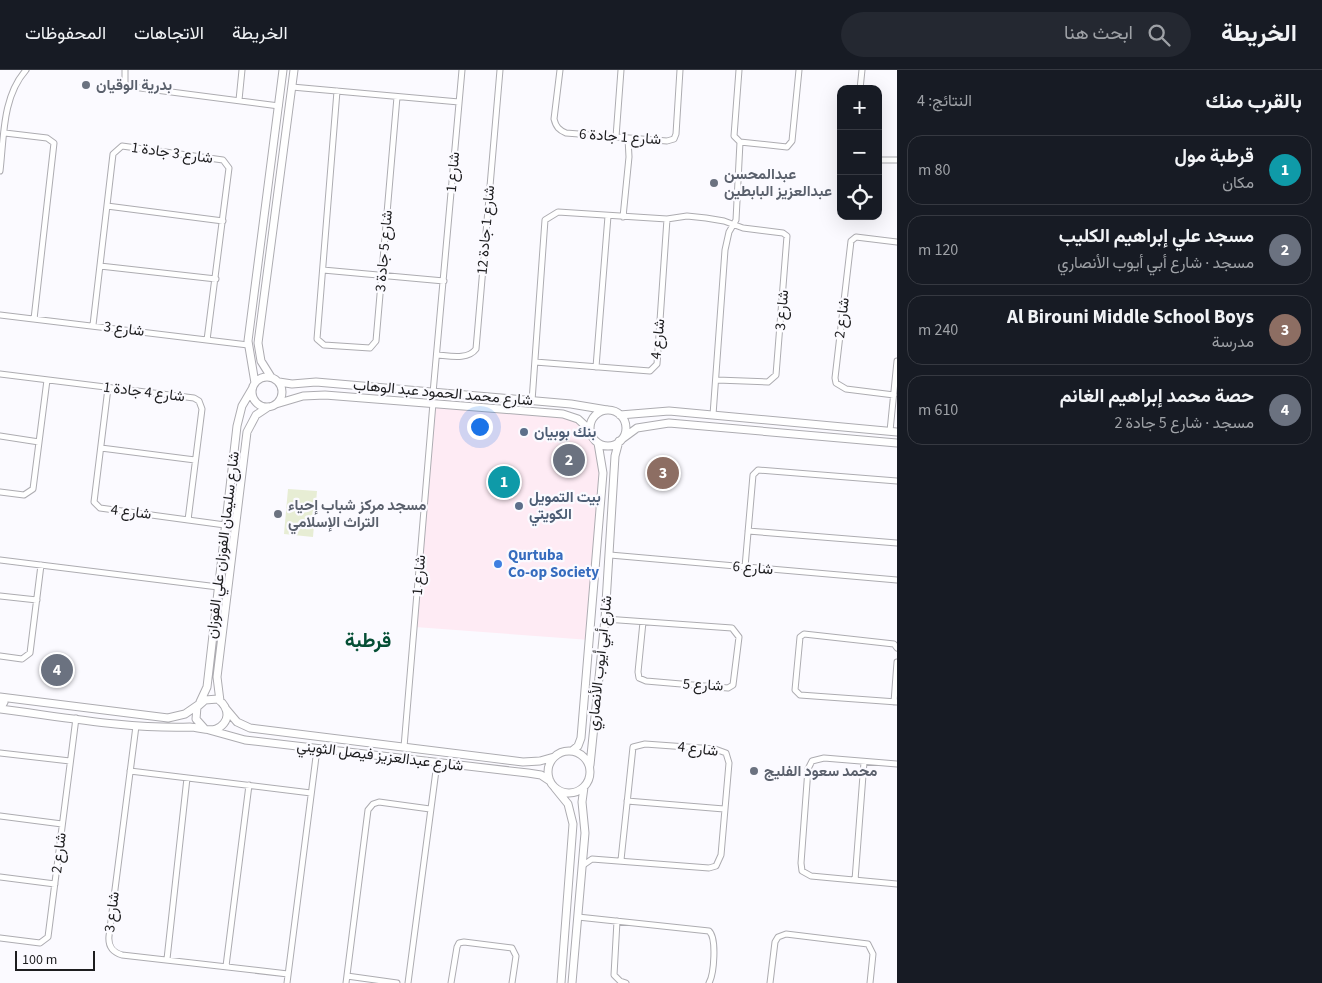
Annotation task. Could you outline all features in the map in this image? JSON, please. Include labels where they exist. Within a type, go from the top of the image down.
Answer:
[{"type":"street","points":[[0,171],[8,105],[15,86],[26,70]]},
{"type":"street","points":[[125,70],[125,86],[279,106]]},
{"type":"street","points":[[239,100],[242,70]]},
{"type":"street","points":[[283,70],[248,345],[256,401],[268,407],[276,404],[282,394],[279,382],[271,377],[261,361],[258,343],[294,70]]},
{"type":"street","name":"شارع 1","points":[[433,393],[462,70]]},
{"type":"street","name":"شارع 1 جادة 12","points":[[437,355],[466,356],[472,354],[476,349],[500,70]]},
{"type":"street","name":"شارع 1 جادة 6","points":[[560,70],[556,126],[566,133],[667,141],[674,139],[676,134],[680,70]]},
{"type":"street","points":[[616,137],[620,70]]},
{"type":"street","points":[[713,415],[726,250],[729,232],[734,226],[740,142],[734,132],[740,70]]},
{"type":"street","points":[[740,142],[787,146],[791,144],[799,70]]},
{"type":"street","points":[[860,85],[862,70]]},
{"type":"street","points":[[292,87],[459,102]]},
{"type":"street","points":[[337,91],[323,270],[444,281]]},
{"type":"street","name":"شارع 5 جادة 3","points":[[323,270],[318,339],[324,344],[370,348],[376,341],[397,97]]},
{"type":"street","points":[[5,133],[47,138],[54,143],[34,319]]},
{"type":"street","points":[[623,217],[629,157],[628,138]]},
{"type":"street","points":[[273,142],[278,146],[285,144]]},
{"type":"street","name":"شارع 3 جادة 1","points":[[93,325],[114,154],[122,146],[223,160],[230,168],[207,340]]},
{"type":"street","points":[[271,159],[278,155],[283,159]]},
{"type":"street","points":[[882,160],[897,160]]},
{"type":"street","points":[[107,206],[223,221]]},
{"type":"street","points":[[532,401],[546,220],[558,212],[667,219],[687,216],[724,221],[734,226]]},
{"type":"street","points":[[596,367],[608,216]]},
{"type":"street","name":"شارع 4","points":[[535,362],[650,371],[657,364],[667,219]]},
{"type":"street","name":"شارع 3","points":[[717,380],[768,382],[776,375],[787,236],[783,233],[734,226]]},
{"type":"street","name":"شارع 2","points":[[894,395],[846,389],[836,383],[835,378],[851,241],[856,237],[897,242]]},
{"type":"street","points":[[100,266],[216,279]]},
{"type":"street","name":"شارع 3","points":[[0,315],[248,345]]},
{"type":"street","points":[[897,361],[894,395],[894,431],[670,411],[620,415],[606,410],[595,415],[590,430],[598,443],[608,446],[621,440],[637,428],[657,424],[738,428],[897,443]]},
{"type":"street","name":"شارع 4 جادة 1","points":[[0,374],[194,398],[199,402],[202,409],[188,520]]},
{"type":"street","points":[[254,386],[261,378],[271,377]]},
{"type":"street","points":[[0,492],[24,496],[31,491],[47,380]]},
{"type":"street","name":"شارع محمد الحمود عبد الوهاب","points":[[279,382],[292,384],[316,382],[571,404],[606,410]]},
{"type":"street","name":"شارع سليمان الفوزان علي الفوزان","points":[[200,703],[206,690],[238,419],[242,406],[254,386]]},
{"type":"street","name":"شارع 4","points":[[108,388],[94,502],[100,508],[225,524]]},
{"type":"street","name":"شارع محمد الحمود عبد الوهاب","points":[[276,404],[294,398],[319,394],[433,403],[563,414],[578,419],[590,430]]},
{"type":"street","name":"شارع 1","points":[[404,747],[433,403]]},
{"type":"street","name":"شارع سليمان الفوزان علي الفوزان","points":[[220,701],[217,682],[247,432],[252,419],[268,407]]},
{"type":"street","points":[[620,415],[626,428],[621,440]]},
{"type":"street","points":[[738,428],[741,424],[739,418]]},
{"type":"street","points":[[753,430],[751,425],[754,420]]},
{"type":"street","points":[[0,436],[39,442]]},
{"type":"street","name":"شارع أبي أيوب الأنصاري","points":[[590,765],[605,619],[615,456],[621,440]]},
{"type":"street","name":"شارع أبي أيوب الأنصاري","points":[[572,751],[578,746],[580,738],[587,674],[603,474],[598,443]]},
{"type":"street","points":[[102,448],[195,460]]},
{"type":"street","points":[[745,567],[753,475],[758,470],[897,481]]},
{"type":"street","points":[[748,531],[897,543]]},
{"type":"street","name":"شارع 6","points":[[610,555],[897,580]]},
{"type":"street","points":[[0,560],[218,586]]},
{"type":"street","points":[[0,656],[22,659],[30,653],[41,565]]},
{"type":"street","points":[[0,596],[37,600]]},
{"type":"street","name":"شارع 5","points":[[605,619],[732,628],[740,638],[733,685],[728,688],[646,681],[639,678],[643,622]]},
{"type":"street","points":[[897,648],[894,644],[804,634],[800,637],[795,690],[800,695],[896,702],[897,662]]},
{"type":"street","points":[[210,649],[221,651]]},
{"type":"street","points":[[587,674],[593,676],[599,674]]},
{"type":"street","points":[[1,697],[168,718],[181,716],[200,703],[211,698],[220,701],[226,709],[227,717],[223,725],[206,729],[196,719],[200,703]]},
{"type":"street","points":[[0,709],[4,702],[1,697]]},
{"type":"street","points":[[16,711],[12,704],[18,700]]},
{"type":"street","name":"شارع عبدالعزيز فيصل الثويني","points":[[0,709],[136,726],[168,729],[206,729],[240,739],[528,772],[541,775],[550,780]]},
{"type":"street","name":"شارع عبدالعزيز فيصل الثويني","points":[[226,709],[237,722],[250,728],[523,762],[554,758]]},
{"type":"street","name":"شارع 2","points":[[0,938],[37,943],[45,941],[49,932],[76,718]]},
{"type":"street","name":"شارع 3","points":[[136,726],[109,944],[114,952],[119,954],[288,974]]},
{"type":"street","name":"شارع 4","points":[[592,859],[714,867],[721,857],[729,758],[722,750],[645,744],[635,746],[631,753],[621,860]]},
{"type":"street","points":[[287,983],[316,749]]},
{"type":"street","points":[[555,788],[569,793],[576,792],[584,787],[590,778],[590,765],[582,755],[572,751],[564,751],[554,758],[548,767],[550,780],[555,788],[568,804],[573,824],[561,979],[566,981],[572,979],[578,917],[586,829],[582,802],[584,787]]},
{"type":"street","points":[[0,753],[70,761]]},
{"type":"street","points":[[897,764],[824,758],[814,759],[809,766],[801,869],[811,876],[897,884]]},
{"type":"street","points":[[854,880],[864,762]]},
{"type":"street","points":[[408,983],[437,763]]},
{"type":"street","points":[[130,771],[311,793]]},
{"type":"street","points":[[166,959],[187,778]]},
{"type":"street","points":[[226,966],[249,786]]},
{"type":"street","points":[[627,801],[724,809]]},
{"type":"street","points":[[346,983],[368,810],[372,804],[379,802],[430,809]]},
{"type":"street","points":[[0,816],[62,824]]},
{"type":"street","points":[[582,866],[592,859],[583,850]]},
{"type":"street","points":[[0,877],[55,884]]},
{"type":"street","points":[[578,917],[711,932],[714,937],[714,948],[712,974],[709,983]]},
{"type":"street","points":[[617,921],[613,972],[617,980],[626,983]]},
{"type":"street","points":[[770,983],[774,942],[778,937],[786,934],[868,944],[873,954],[870,983]]},
{"type":"street","points":[[451,983],[456,949],[459,943],[464,942],[507,947],[514,950],[516,956],[512,983]]},
{"type":"street","points":[[347,976],[397,983]]},
{"type":"shaded area","points":[[433,403],[571,416],[591,433],[602,456],[590,640],[415,627]]},
{"type":"green space","points":[[288,489],[317,491],[313,537],[284,534]]},
{"type":"place","name":"بدرية الوقيان","points":[[86,85]]},
{"type":"place","name":"عبدالمحسن عبدالعزيز البابطين","points":[[714,183]]},
{"type":"place","name":"بنك بوبيان","points":[[524,432]]},
{"type":"place","name":"مسجد علي إبراهيم الكليب","points":[[569,460]]},
{"type":"place","name":"Al Birouni Middle School Boys","points":[[663,473]]},
{"type":"place","name":"قرطبة مول","points":[[504,482]]},
{"type":"place","name":"بيت التمويل الكويتي","points":[[519,506]]},
{"type":"place","name":"مسجد مركز شباب إحياء التراث الإسلامي","points":[[278,514]]},
{"type":"place","name":"Qurtuba Co-op Society","points":[[498,564]]},
{"type":"place","name":"حصة محمد إبراهيم الغانم","points":[[57,670]]},
{"type":"place","name":"محمد سعود الفليج","points":[[754,771]]},
{"type":"district","name":"قرطبة","points":[[368,641]]}]
